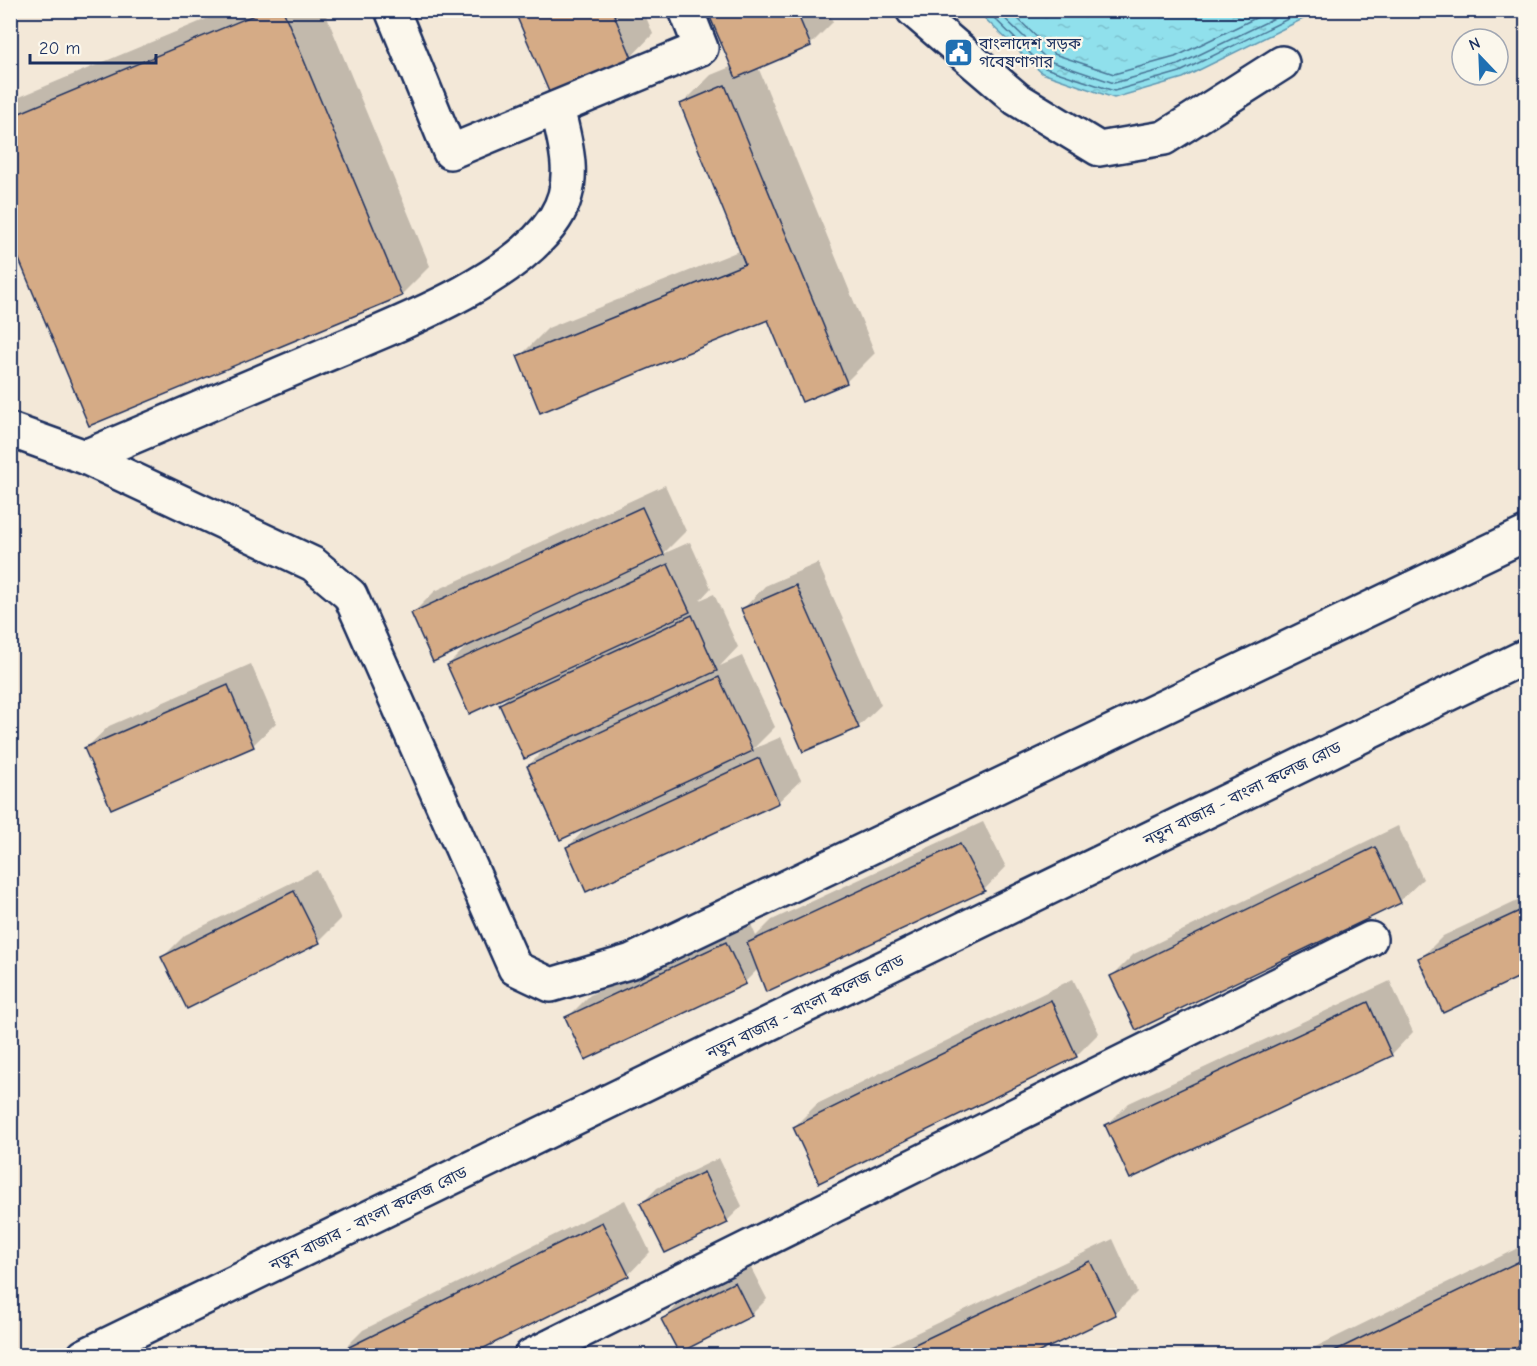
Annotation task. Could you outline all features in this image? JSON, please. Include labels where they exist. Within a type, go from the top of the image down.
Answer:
[{"type":"street","points":[[392,10],[450,152],[701,48],[686,10]]},
{"type":"street","points":[[913,10],[1017,99],[1099,149],[1164,138],[1282,63]]},
{"type":"street","points":[[85,457],[456,298],[532,246],[556,216],[570,178],[568,154],[557,108]]},
{"type":"street","points":[[10,430],[85,457],[313,564],[350,595],[515,968],[551,985],[632,961],[1527,534]]},
{"type":"street","name":"নতুন বাজার - বাংলা কলেজ রোড","points":[[84,1356],[1527,656]]},
{"type":"street","points":[[531,1356],[1370,939]]},
{"type":"water","points":[[977,11],[1319,11],[1183,78],[1114,98],[1042,73]]},
{"type":"building","points":[[266,10],[283,10],[402,296],[89,426],[10,238],[10,117]]},
{"type":"building","points":[[514,10],[625,10],[614,15],[632,58],[550,94]]},
{"type":"building","points":[[707,10],[796,10],[811,46],[736,78]]},
{"type":"building","points":[[725,85],[847,383],[802,402],[768,320],[540,413],[517,356],[745,264],[680,104]]},
{"type":"building","points":[[642,507],[664,555],[433,662],[411,613]]},
{"type":"building","points":[[668,564],[690,612],[469,714],[447,665]]},
{"type":"building","points":[[796,585],[859,728],[803,752],[741,609]]},
{"type":"building","points":[[692,615],[717,671],[524,759],[499,704]]},
{"type":"building","points":[[719,677],[753,751],[560,840],[527,766]]},
{"type":"building","points":[[228,685],[254,747],[111,809],[84,748]]},
{"type":"building","points":[[759,758],[779,803],[586,892],[566,847]]},
{"type":"building","points":[[960,844],[985,891],[766,992],[747,943]]},
{"type":"building","points":[[1375,847],[1401,903],[1136,1030],[1110,976]]},
{"type":"building","points":[[294,891],[320,943],[187,1009],[161,957]]},
{"type":"building","points":[[1526,908],[1526,974],[1443,1013],[1418,958]]},
{"type":"building","points":[[726,942],[746,984],[585,1060],[565,1017]]},
{"type":"building","points":[[1051,1000],[1077,1057],[819,1183],[793,1127]]},
{"type":"building","points":[[1368,1002],[1392,1056],[1130,1179],[1105,1125]]},
{"type":"building","points":[[704,1172],[728,1223],[665,1253],[640,1203]]},
{"type":"building","points":[[602,1222],[629,1276],[468,1356],[340,1356],[339,1352]]},
{"type":"building","points":[[1526,1258],[1526,1342],[1499,1356],[1324,1356]]},
{"type":"building","points":[[1090,1261],[1116,1315],[1031,1356],[890,1356]]},
{"type":"building","points":[[735,1282],[752,1316],[679,1353],[661,1319]]},
{"type":"place","name":"বাংলাদেশ সড়ক গবেষণাগার","points":[[958,52]]}]
